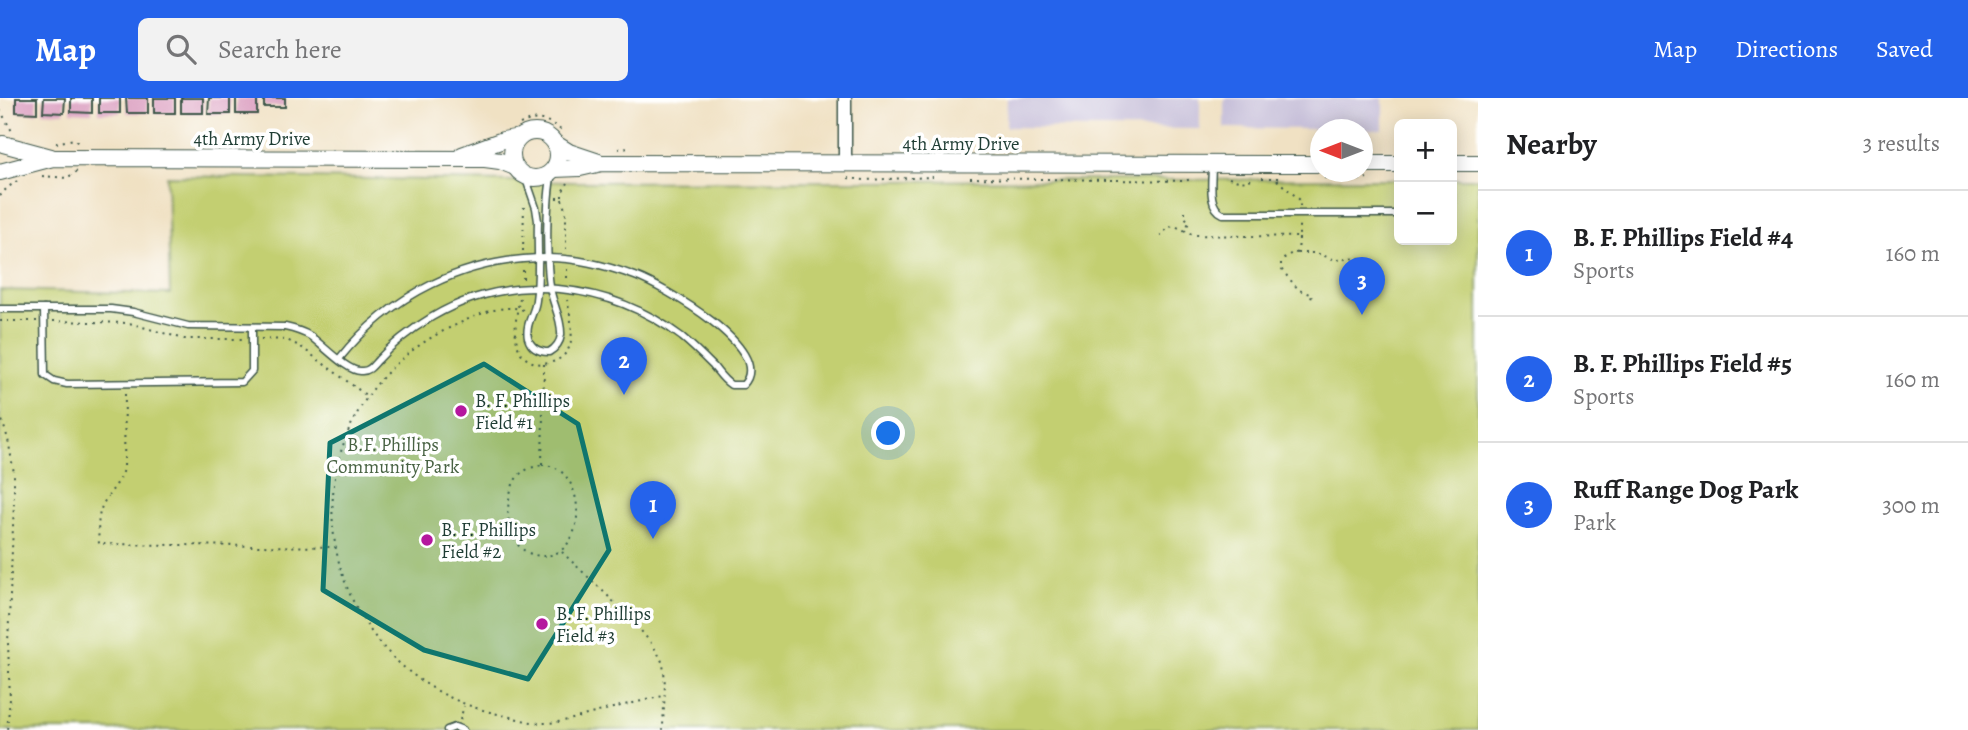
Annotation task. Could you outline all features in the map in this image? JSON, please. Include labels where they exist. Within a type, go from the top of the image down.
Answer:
[{"type":"street","points":[[842,171],[845,98]]},
{"type":"street","name":"4th Army Drive","points":[[451,159],[526,133],[540,132],[569,152],[602,163]]},
{"type":"street","points":[[520,137],[512,155],[520,172]]},
{"type":"street","points":[[0,170],[6,140]]},
{"type":"street","name":"4th Army Drive","points":[[6,140],[51,151],[491,160],[539,178],[553,171],[602,163],[820,164],[842,171],[1310,171]]},
{"type":"street","points":[[553,171],[558,162],[556,144]]},
{"type":"street","name":"4th Army Drive","points":[[0,170],[51,151]]},
{"type":"street","points":[[1457,163],[1478,163]]},
{"type":"street","points":[[1373,170],[1394,165]]},
{"type":"lane","points":[[520,172],[536,208],[537,289],[536,303],[528,327],[529,341],[537,350],[545,352],[556,348],[561,338],[560,321],[550,289],[548,197],[553,171]]},
{"type":"lane","points":[[1212,171],[1212,202],[1217,212],[1223,214],[1394,214]]},
{"type":"lane","points":[[0,309],[118,310],[183,325],[285,327],[301,331],[339,359],[356,371],[368,370],[401,338],[439,313],[496,292],[550,289],[595,295],[651,317],[684,339],[731,385],[743,385],[750,375],[746,356],[733,342],[705,316],[673,294],[616,270],[549,258],[480,266],[423,288],[374,322],[339,359]]},
{"type":"lane","points":[[44,309],[45,375],[54,381],[67,384],[242,382],[252,371],[253,327]]},
{"type":"lane","points":[[447,730],[460,729]]},
{"type":"path","points":[[0,110],[6,140]]},
{"type":"path","points":[[51,151],[74,139]]},
{"type":"path","points":[[842,171],[863,180],[937,177]]},
{"type":"path","points":[[961,178],[1184,181],[1212,171],[1247,182],[1253,178],[1286,178]]},
{"type":"path","points":[[40,176],[67,178]]},
{"type":"path","points":[[0,196],[21,178]]},
{"type":"path","points":[[1276,179],[1300,200],[1298,253]]},
{"type":"path","points":[[1185,211],[1189,222],[1185,231]]},
{"type":"path","points":[[1160,236],[1169,227],[1175,226],[1194,235],[1299,237]]},
{"type":"path","points":[[1311,299],[1312,295],[1299,290],[1281,269],[1281,261],[1293,252],[1316,253],[1336,260],[1360,258],[1375,269]]},
{"type":"path","points":[[532,313],[515,307],[469,319],[446,329],[400,360],[368,397],[349,426],[335,478],[332,513],[336,547],[347,589],[376,639],[415,678],[465,705],[541,723],[584,717],[663,696]]},
{"type":"path","points":[[0,321],[129,323],[184,339],[287,340],[301,347],[368,397]]},
{"type":"path","points":[[542,465],[545,352]]},
{"type":"path","points":[[125,384],[124,469],[121,479],[103,504],[98,521],[99,544],[336,547]]},
{"type":"path","points":[[0,414],[8,439],[14,493],[7,730]]},
{"type":"path","points":[[542,465],[559,468],[571,480],[574,491],[576,527],[573,538],[561,551],[552,555],[529,554],[520,547],[511,532],[508,505],[515,481],[528,468],[542,465]]},
{"type":"path","points":[[561,551],[658,652],[663,666],[663,730]]},
{"type":"path","points":[[460,729],[465,705]]},
{"type":"highlighted area","points":[[484,364],[578,424],[609,550],[528,679],[424,650],[323,590],[330,443]]},
{"type":"shaded area","points":[[1007,98],[1200,98],[1200,129],[1006,127]]},
{"type":"shaded area","points":[[1224,98],[1383,98],[1383,130],[1373,130],[1373,119],[1310,119],[1310,129],[1224,128]]},
{"type":"green space","name":"B.F. Phillips Community Park","points":[[167,176],[573,182],[1310,179],[1310,182],[1373,182],[1373,179],[1394,179],[1394,245],[1457,245],[1457,179],[1478,179],[1478,730],[0,730],[0,290],[170,294]]},
{"type":"building","points":[[16,98],[37,98],[37,113],[16,112]]},
{"type":"building","points":[[44,98],[65,98],[64,113],[43,112]]},
{"type":"building","points":[[71,98],[92,98],[92,113],[71,112]]},
{"type":"building","points":[[99,98],[120,98],[120,113],[99,113]]},
{"type":"building","points":[[126,98],[148,98],[148,113],[127,113]]},
{"type":"building","points":[[154,98],[175,98],[175,113],[154,113]]},
{"type":"building","points":[[181,98],[203,98],[203,113],[181,113]]},
{"type":"building","points":[[209,98],[230,98],[230,114],[208,114]]},
{"type":"building","points":[[236,98],[257,98],[257,114],[236,114]]},
{"type":"building","points":[[264,98],[285,98],[285,107],[264,107]]},
{"type":"place","name":"Ruff Range Dog Park","points":[[1362,315]]},
{"type":"place","name":"B. F. Phillips Field #5","points":[[624,395]]},
{"type":"place","name":"B. F. Phillips Field #1","points":[[461,411]]},
{"type":"place","name":"B. F. Phillips Field #4","points":[[653,539]]},
{"type":"place","name":"B. F. Phillips Field #2","points":[[427,540]]},
{"type":"place","name":"B. F. Phillips Field #3","points":[[542,624]]}]
